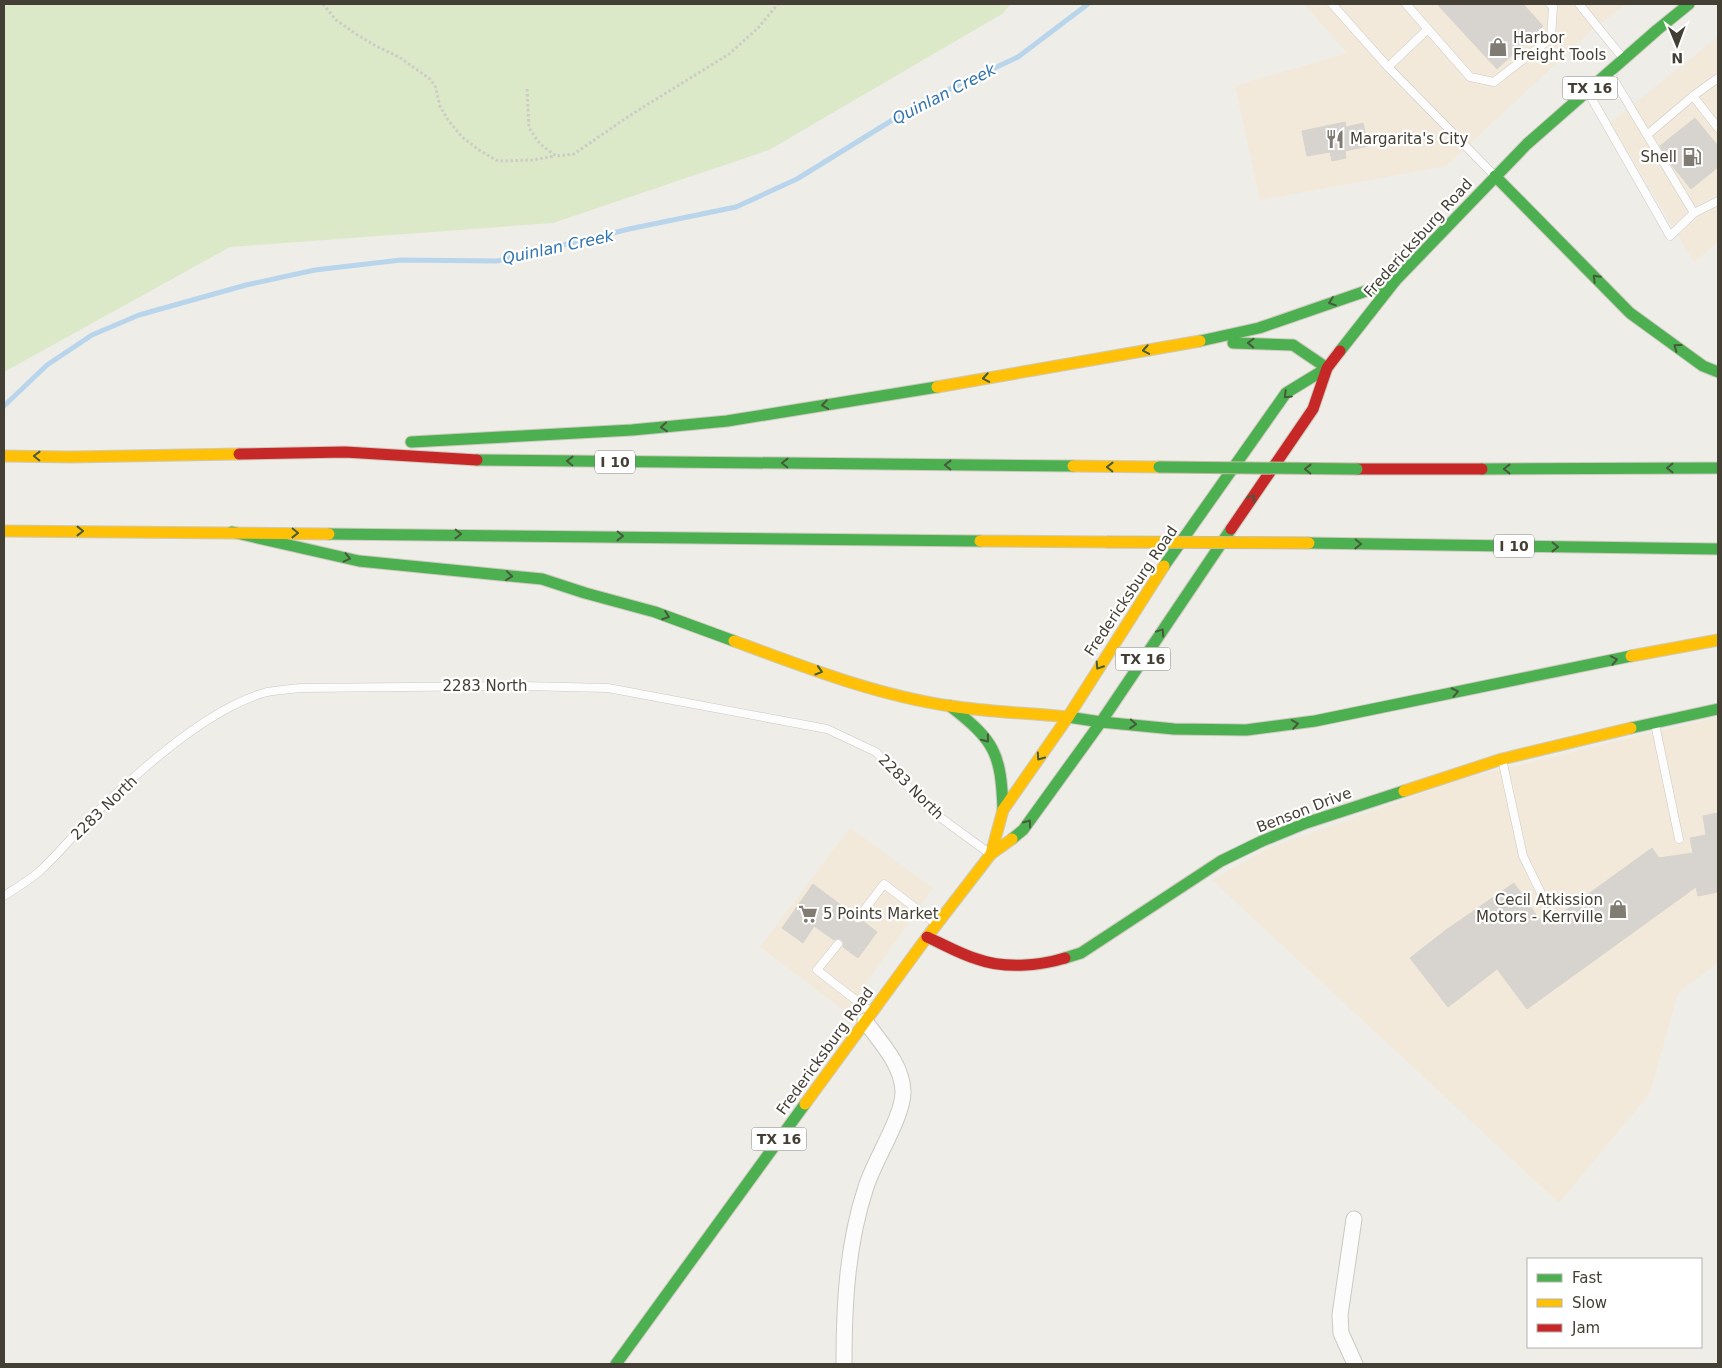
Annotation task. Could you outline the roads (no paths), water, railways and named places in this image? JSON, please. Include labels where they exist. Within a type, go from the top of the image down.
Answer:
[{"type":"main road","name":"TX 16","points":[[1495,176],[1527,144],[1689,4]]},
{"type":"main road","name":"Fredericksburg Road","points":[[616,1364],[926,937],[991,854],[1023,830],[1101,722],[1313,409],[1327,368],[1395,281],[1495,176]]},
{"type":"main road","points":[[1495,176],[1630,313],[1702,366],[1718,372]]},
{"type":"main road","points":[[345,452],[430,440],[622,430],[727,421],[886,396],[1194,342],[1259,328],[1395,281]]},
{"type":"main road","points":[[1194,342],[1293,344],[1327,368]]},
{"type":"main road","name":"Fredericksburg Road","points":[[991,854],[1003,810],[1068,717],[1154,581],[1286,393],[1327,368]]},
{"type":"main road","name":"I 10","points":[[4,456],[71,457],[345,452],[485,461],[1357,470],[1718,468]]},
{"type":"main road","name":"I 10","points":[[4,530],[1718,549]]},
{"type":"main road","points":[[232,532],[359,560],[542,579],[655,612],[805,667],[896,695],[950,706],[1174,729],[1246,730],[1315,721],[1718,640]]},
{"type":"main road","points":[[950,706],[979,730],[991,744],[1001,772],[1003,810]]},
{"type":"main road","name":"Benson Drive","points":[[926,937],[978,960],[1009,965],[1045,964],[1081,952],[1221,861],[1262,841],[1306,823],[1450,774],[1502,759],[1718,710]]},
{"type":"street","points":[[844,1364],[846,1297],[853,1238],[866,1187],[874,1165],[900,1111],[903,1091],[898,1071],[869,1017]]},
{"type":"street","points":[[1354,1219],[1340,1315],[1341,1333],[1356,1364]]},
{"type":"lane","points":[[1332,4],[1388,67],[1495,176]]},
{"type":"lane","points":[[1406,4],[1470,77],[1494,82],[1551,38],[1553,7],[1550,4]]},
{"type":"lane","points":[[1579,4],[1624,59]]},
{"type":"lane","points":[[1388,67],[1428,29]]},
{"type":"lane","points":[[1609,72],[1694,213]]},
{"type":"lane","points":[[1647,135],[1693,96],[1718,78]]},
{"type":"lane","points":[[1587,91],[1670,236],[1694,213],[1718,201]]},
{"type":"lane","points":[[1693,96],[1718,128]]},
{"type":"lane","name":"2283 North","points":[[4,896],[42,869],[133,780],[180,739],[236,704],[268,692],[301,688],[523,686],[608,688],[827,729],[876,752],[925,805],[991,854]]},
{"type":"lane","points":[[1654,723],[1679,839]]},
{"type":"lane","points":[[1502,759],[1523,856],[1541,893]]},
{"type":"lane","points":[[858,918],[884,884],[936,924]]},
{"type":"lane","points":[[838,944],[817,970],[869,1017]]},
{"type":"waterway","name":"Quinlan Creek","points":[[4,406],[47,365],[92,335],[139,315],[246,285],[315,270],[401,260],[497,261],[629,229],[736,207],[797,179],[920,103],[1018,57],[1088,4]]},
{"type":"place","name":"Harbor Freight Tools","points":[[1498,47]]},
{"type":"place","name":"Margarita's City","points":[[1335,139]]},
{"type":"place","name":"Shell","points":[[1692,157]]},
{"type":"place","name":"Cecil Atkission Motors - Kerrville","points":[[1618,909]]},
{"type":"place","name":"5 Points Market","points":[[808,914]]}]
